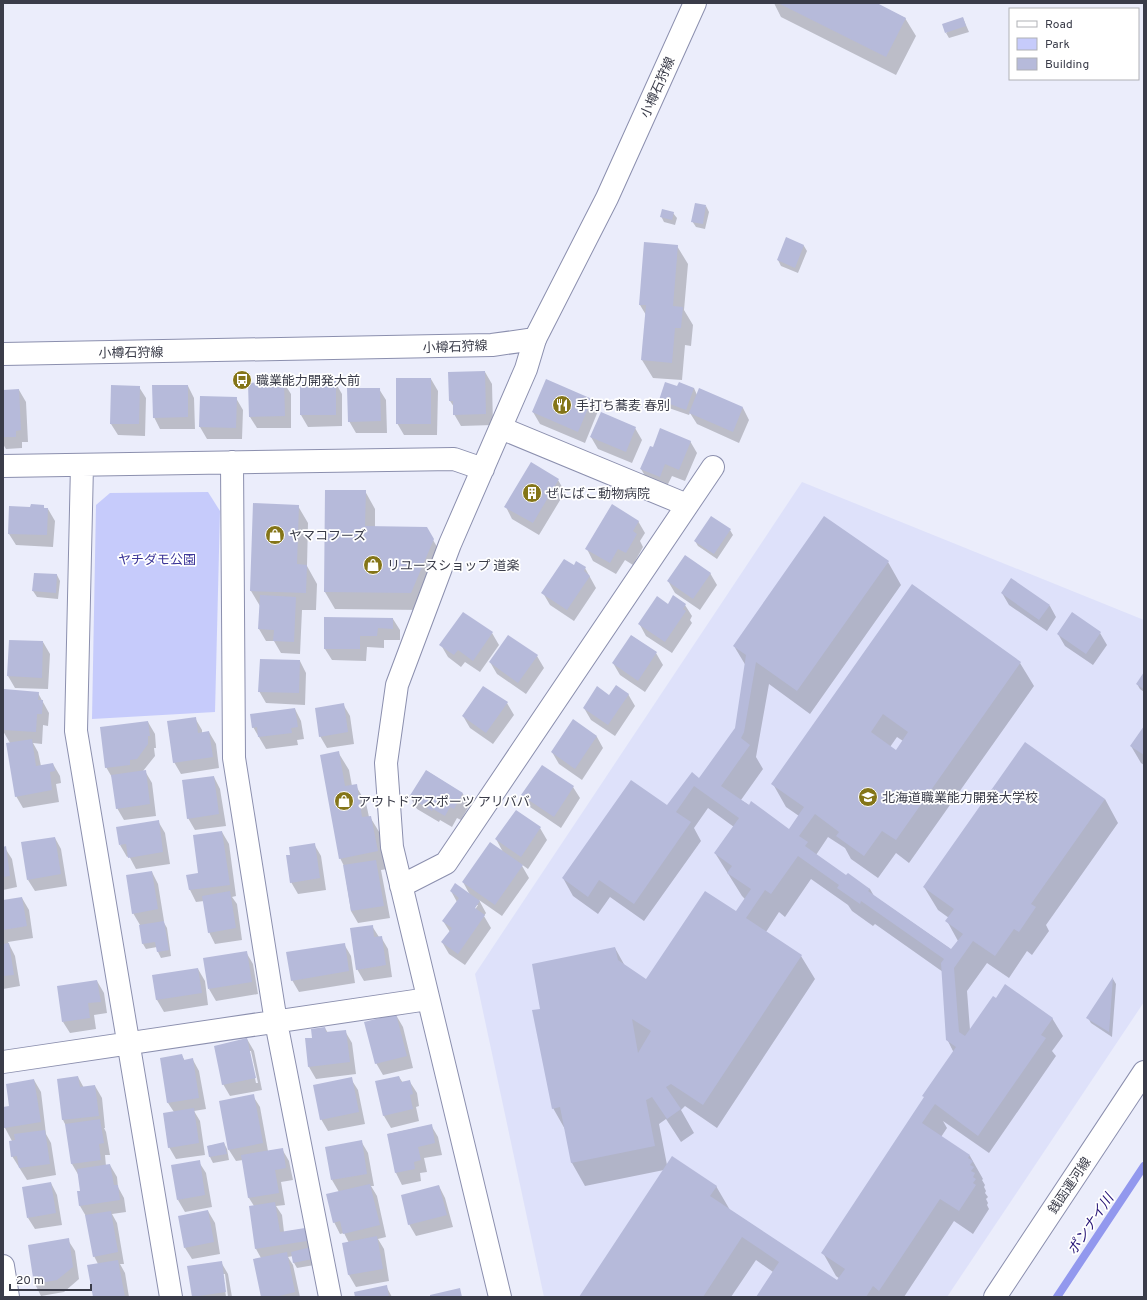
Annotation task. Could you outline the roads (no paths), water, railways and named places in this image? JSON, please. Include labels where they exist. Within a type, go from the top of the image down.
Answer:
[{"type":"street","name":"小樽石狩線","points":[[3,354],[492,346],[535,339],[607,198],[695,3]]},
{"type":"street","points":[[500,1297],[392,847],[386,763],[397,685],[450,544],[526,369],[535,339]]},
{"type":"street","points":[[501,428],[687,505]]},
{"type":"street","points":[[3,466],[454,459],[483,469]]},
{"type":"street","points":[[232,462],[234,758],[276,1022],[330,1297]]},
{"type":"street","points":[[82,465],[76,731],[171,1297]]},
{"type":"street","points":[[401,886],[446,863],[713,467]]},
{"type":"street","points":[[3,1062],[428,999]]},
{"type":"street","name":"銭函運河線","points":[[995,1297],[1144,1072]]},
{"type":"street","points":[[3,1266],[8,1297]]},
{"type":"waterway","name":"ポンナイ川","points":[[1057,1297],[1144,1166]]},
{"type":"place","name":"職業能力開発大前","points":[[242,380]]},
{"type":"place","name":"手打ち蕎麦 春別","points":[[562,405]]},
{"type":"place","name":"ぜにばこ動物病院","points":[[532,493]]},
{"type":"place","name":"ヤマコフーズ","points":[[275,535]]},
{"type":"place","name":"リユースショップ 道楽","points":[[373,565]]},
{"type":"place","name":"北海道職業能力開発大学校","points":[[868,797]]},
{"type":"place","name":"アウトドアスポーツ アリババ","points":[[344,801]]},
{"type":"park label","name":"ヤチダモ公園","points":[[157,559]]}]
